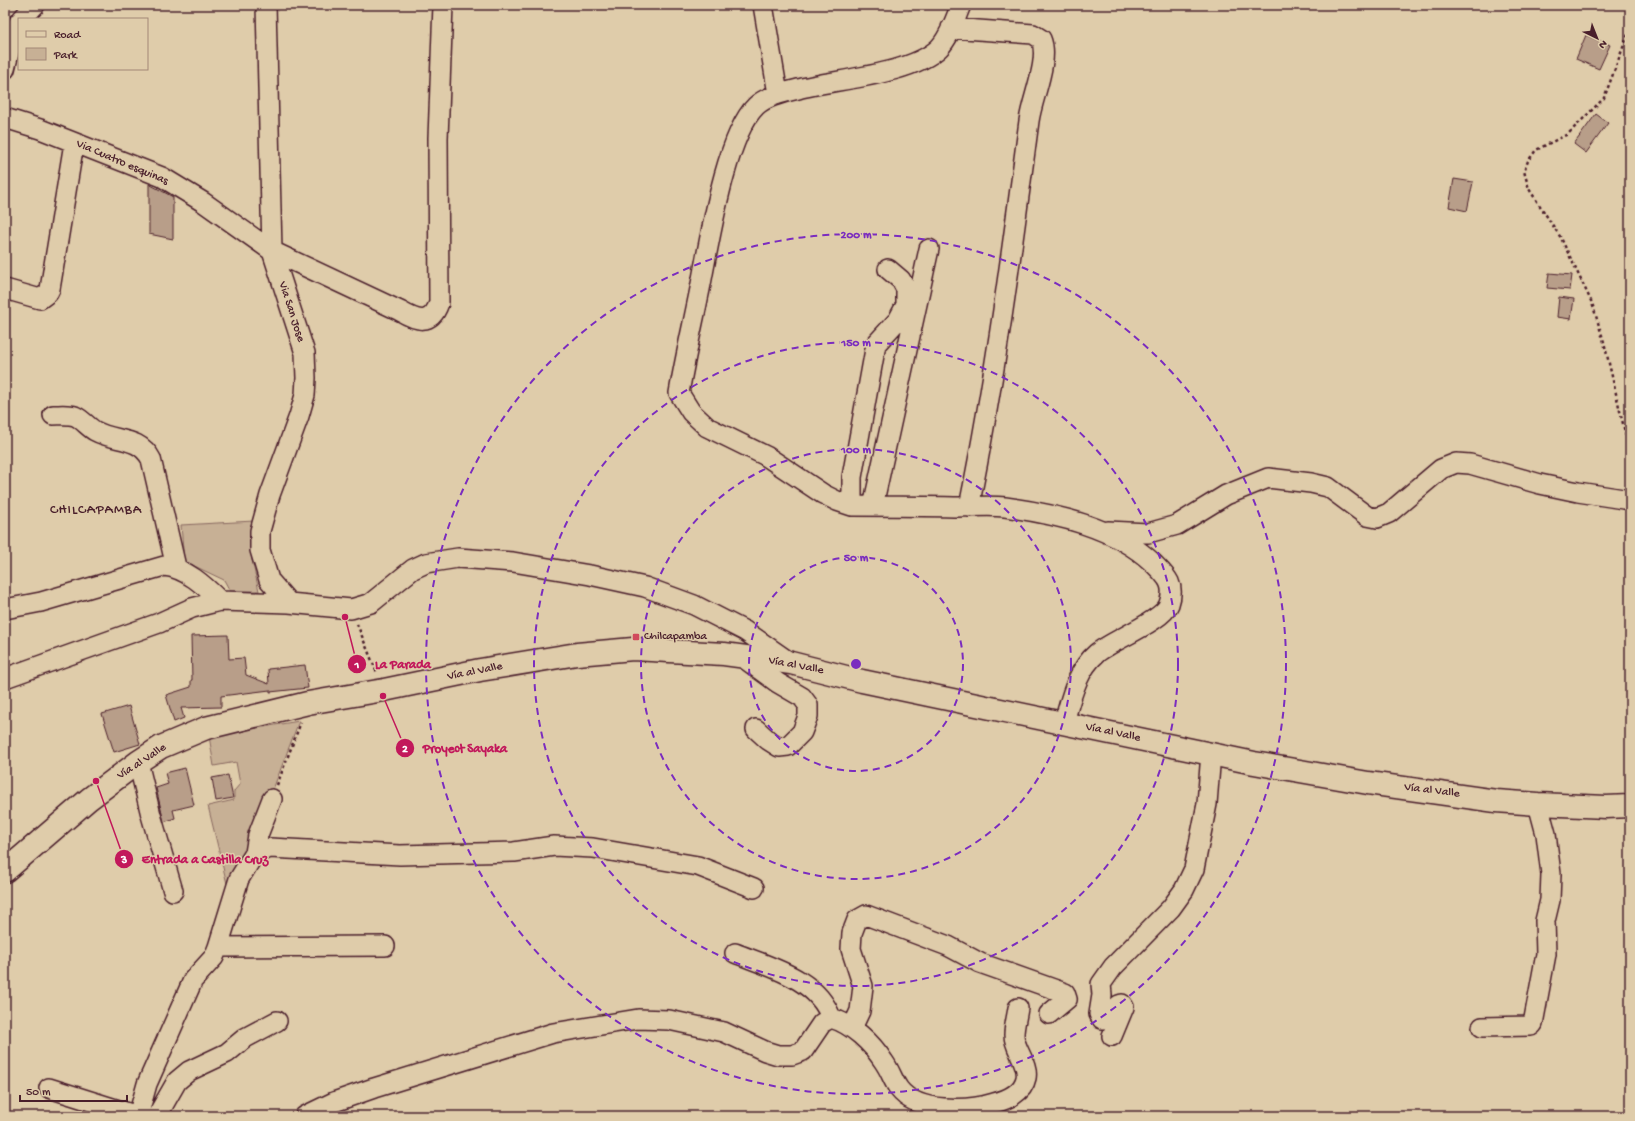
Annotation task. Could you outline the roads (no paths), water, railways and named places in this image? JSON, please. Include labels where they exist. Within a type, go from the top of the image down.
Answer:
[{"type":"main road","name":"Vía al Valle","points":[[5,871],[89,799],[138,762],[161,747],[206,728],[308,703],[384,690],[480,670],[577,654],[633,649],[741,656],[791,663],[862,680],[1254,763],[1368,783],[1496,801],[1606,807],[1630,806]]},
{"type":"street","points":[[23,18],[35,5]]},
{"type":"street","name":"Via San Jose","points":[[266,5],[272,251],[305,352],[306,378],[305,394],[299,416],[270,495],[260,532],[260,550],[269,580],[289,603]]},
{"type":"street","name":"Via Cuatro esquinas","points":[[5,118],[162,177],[203,202],[272,251],[414,319],[423,320],[431,317],[436,312],[440,295],[438,138],[443,5]]},
{"type":"street","points":[[763,5],[778,94]]},
{"type":"street","points":[[961,5],[952,28],[939,48],[921,60],[889,71],[810,86],[778,94],[757,104],[743,122],[720,191],[684,360],[679,393],[691,412],[707,426],[760,452],[837,501],[852,506],[1012,508],[1056,516],[1102,531],[1124,542],[1145,556],[1166,576],[1172,589],[1168,606],[1151,622],[1121,637],[1096,653],[1077,679],[1064,722]]},
{"type":"street","points":[[5,69],[15,30],[18,24]]},
{"type":"street","points":[[952,28],[1034,34],[1041,39],[1044,54],[1030,115],[999,346],[969,507]]},
{"type":"street","points":[[5,289],[40,299],[48,293],[74,143]]},
{"type":"street","points":[[873,506],[929,249]]},
{"type":"street","points":[[852,506],[852,477],[876,344],[898,320],[906,305],[906,289],[901,280],[888,269]]},
{"type":"street","points":[[53,415],[75,416],[94,431],[108,436],[133,441],[145,450],[151,459],[176,567]]},
{"type":"street","points":[[1102,531],[1148,533],[1177,525],[1226,495],[1268,478],[1311,483],[1328,487],[1367,516],[1377,518],[1389,513],[1441,469],[1456,464],[1470,464],[1540,484],[1578,492],[1630,500]]},
{"type":"street","points":[[5,678],[159,623],[192,608],[220,600],[289,603],[351,609],[371,602],[413,569],[426,563],[458,558],[512,562],[590,575],[645,587],[694,605],[745,631],[791,663]]},
{"type":"street","points":[[5,609],[41,602],[164,566],[176,567],[208,589],[220,600]]},
{"type":"street","points":[[741,656],[778,683],[802,698],[808,705],[808,716],[802,732],[788,746],[779,747],[768,740],[756,728]]},
{"type":"street","points":[[1112,1036],[1124,1007],[1122,1004],[1119,1005],[1102,1019],[1099,1014],[1102,995],[1101,984],[1113,967],[1171,908],[1184,890],[1194,869],[1206,804],[1211,753]]},
{"type":"street","points":[[138,762],[151,815],[173,892]]},
{"type":"street","points":[[49,1088],[138,1116],[147,1084],[193,980],[214,957],[239,879],[255,853],[258,835],[272,799]]},
{"type":"street","points":[[1482,1027],[1531,1026],[1533,1024],[1546,954],[1545,921],[1550,900],[1551,874],[1546,834],[1538,804]]},
{"type":"street","points":[[255,853],[270,848],[400,856],[514,852],[554,846],[593,848],[698,866],[754,888]]},
{"type":"street","points":[[852,1028],[860,1010],[863,986],[851,949],[852,933],[857,920],[866,915],[948,946],[980,963],[1065,993],[1067,998],[1049,1014]]},
{"type":"street","points":[[218,947],[385,946]]},
{"type":"street","points":[[735,953],[777,969],[814,991],[827,1006],[831,1018]]},
{"type":"street","points":[[305,1116],[334,1102],[374,1088],[554,1033],[638,1019],[669,1020],[724,1032],[765,1052],[778,1055],[792,1055],[802,1051],[822,1023],[831,1018],[842,1021],[852,1028],[884,1061],[899,1090],[913,1099],[930,1106],[955,1110],[972,1108],[1007,1099],[1021,1089],[1026,1078],[1025,1066],[1014,1036],[1018,1008]]},
{"type":"street","points":[[157,1116],[177,1081],[189,1071],[227,1053],[245,1038],[277,1021]]},
{"type":"place","name":"La Parada","points":[[345,617]]},
{"type":"place","name":"Chilcapamba","points":[[636,637]]},
{"type":"place","name":"Proyect Sayaka","points":[[383,696]]},
{"type":"place","name":"Entrada a Castilla Cruz","points":[[96,781]]},
{"type":"district","name":"CHILCAPAMBA","points":[[96,510]]}]
